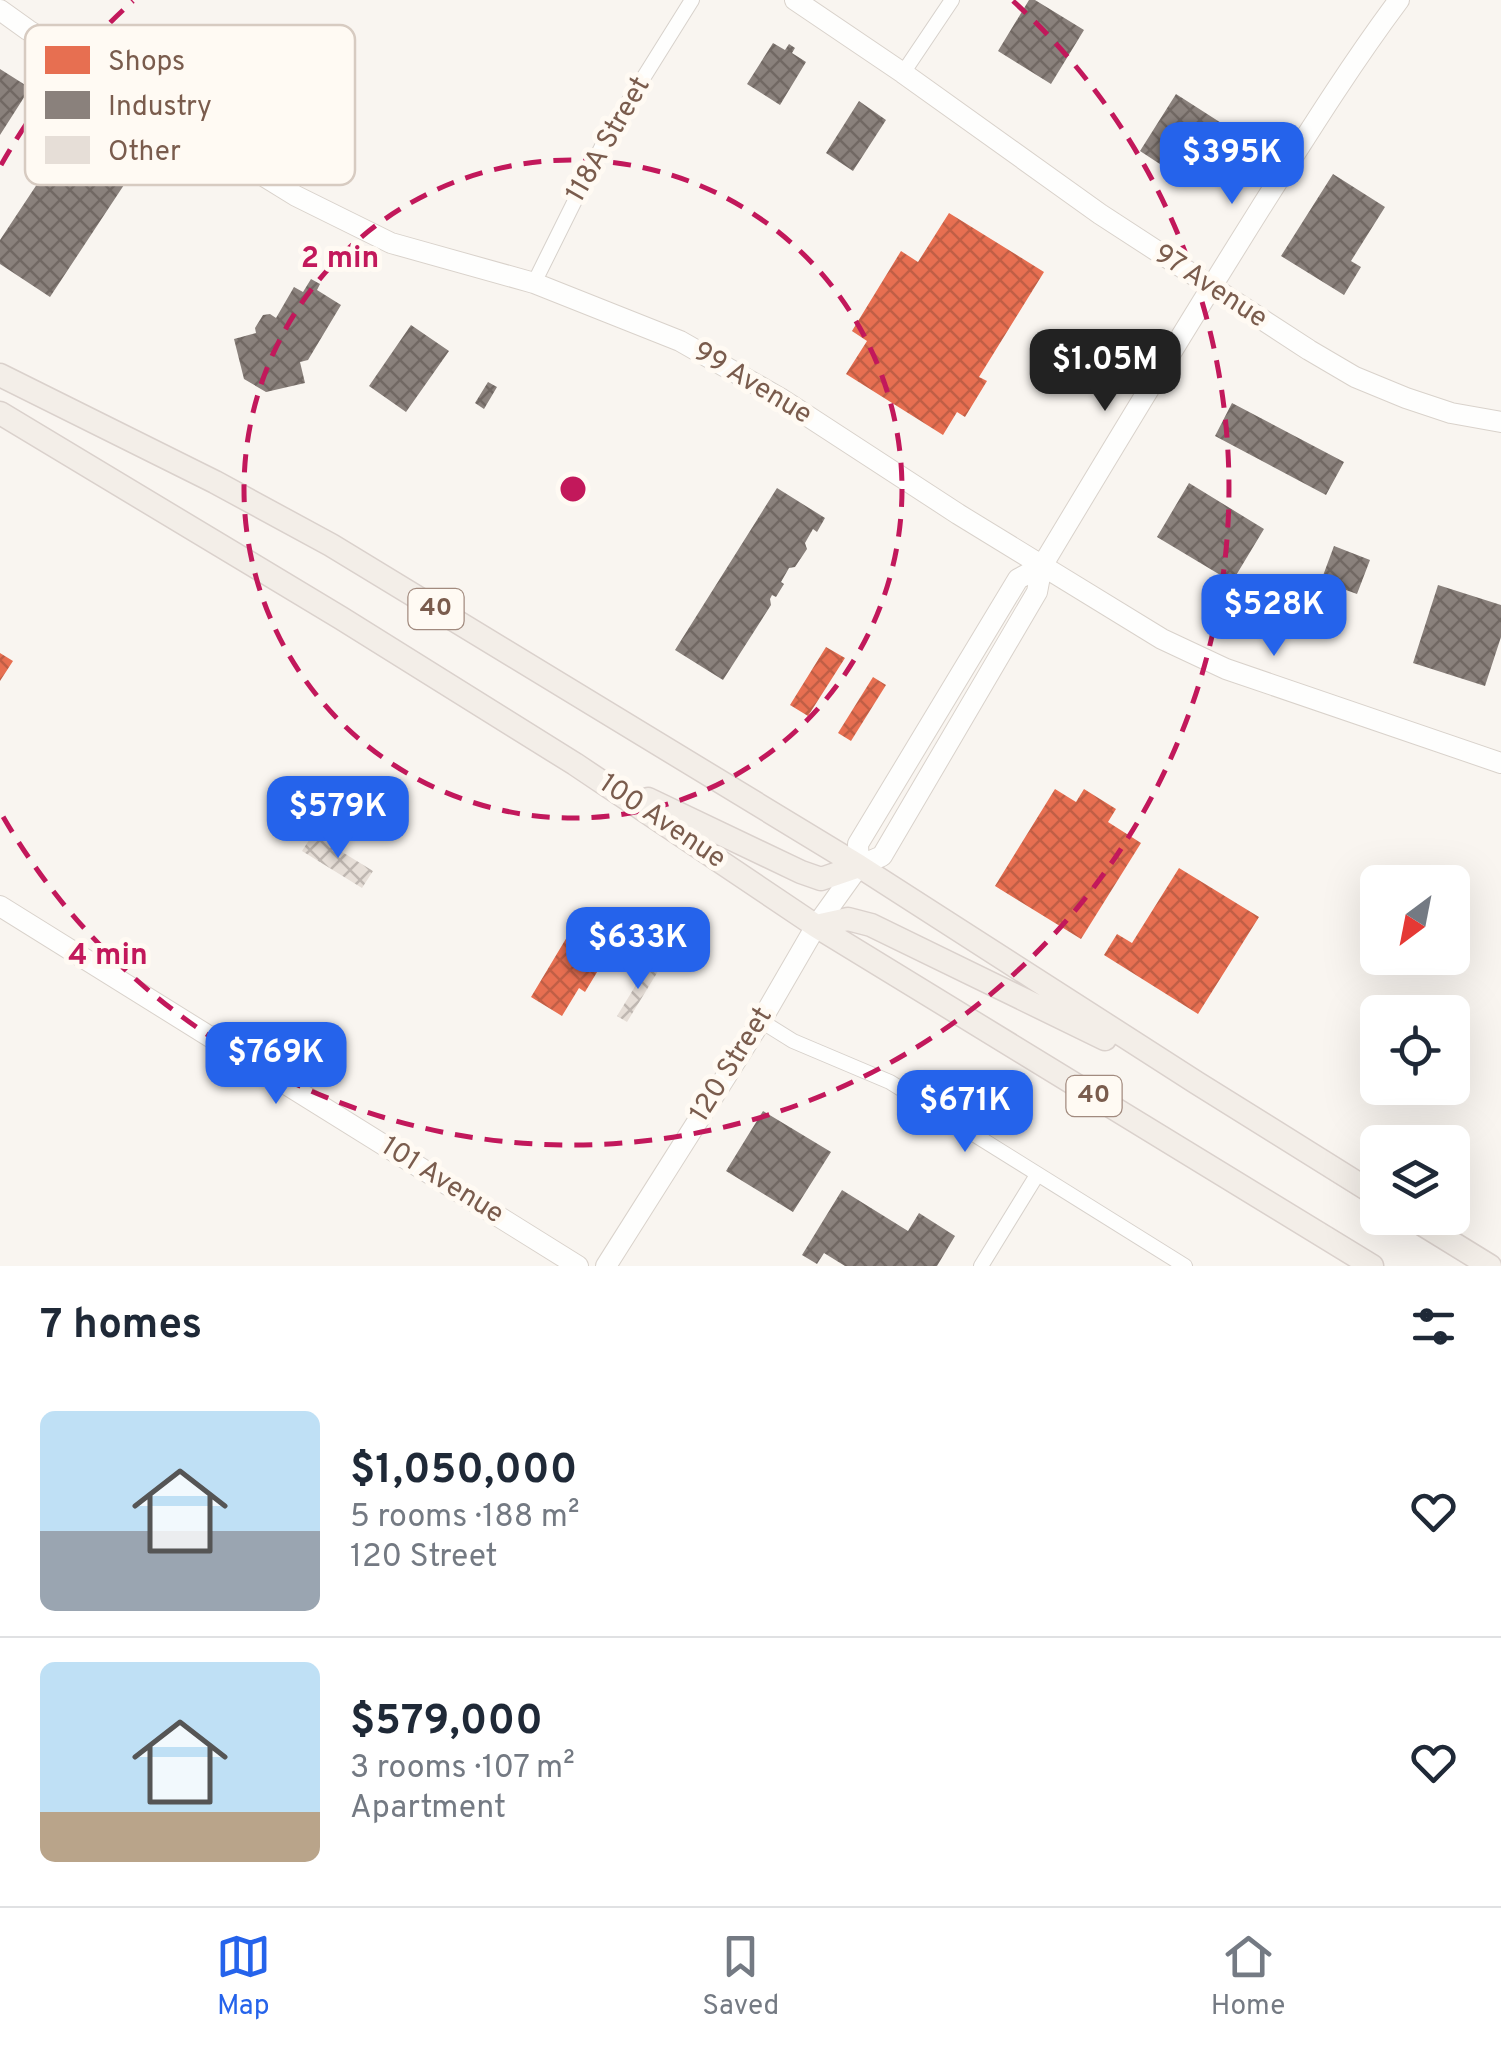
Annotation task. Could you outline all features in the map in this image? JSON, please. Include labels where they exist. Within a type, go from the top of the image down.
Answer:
[{"type":"main road","name":"40","points":[[0,375],[216,482],[331,545],[860,866],[1360,1185]]},
{"type":"main road","name":"100 Avenue","points":[[0,413],[215,540],[575,764],[816,926],[1372,1266]]},
{"type":"main road","points":[[575,764],[801,872],[821,879],[860,866]]},
{"type":"main road","points":[[816,926],[848,919],[871,926],[1196,1083]]},
{"type":"main road","points":[[1440,1235],[1490,1266]]},
{"type":"street","name":"118A Street","points":[[534,284],[607,136],[692,0]]},
{"type":"street","name":"97 Avenue","points":[[795,0],[1210,288],[1355,377],[1451,413],[1501,422]]},
{"type":"street","points":[[903,73],[952,0]]},
{"type":"street","name":"120 Street","points":[[606,1266],[761,1021],[816,926],[860,866],[882,856],[1037,592],[1042,566],[1210,288],[1369,40],[1399,0]]},
{"type":"street","name":"99 Avenue","points":[[0,10],[25,28]]},
{"type":"street","name":"99 Avenue","points":[[278,185],[391,243],[534,284],[680,341],[780,398],[1162,639],[1226,669],[1501,763]]},
{"type":"street","name":"101 Avenue","points":[[0,906],[578,1266]]},
{"type":"street","points":[[761,1021],[792,1041],[890,1082],[1185,1266]]},
{"type":"street","points":[[981,1266],[1037,1175]]},
{"type":"building: Shops","points":[[949,213],[1044,272],[979,377],[987,381],[965,417],[957,412],[943,435],[846,374],[867,341],[852,331],[901,251],[918,262]]},
{"type":"building: Shops","points":[[826,647],[845,658],[808,716],[790,705]]},
{"type":"building: Shops","points":[[0,653],[13,661],[0,681]]},
{"type":"building: Shops","points":[[873,677],[886,685],[851,741],[838,733]]},
{"type":"building: Shops","points":[[1055,789],[1076,802],[1084,789],[1116,809],[1108,822],[1141,843],[1081,939],[995,886]]},
{"type":"building: Shops","points":[[1179,868],[1259,917],[1198,1014],[1104,955],[1117,934],[1132,943]]},
{"type":"building: Shops","points":[[582,912],[610,929],[604,938],[614,944],[585,992],[579,988],[562,1016],[531,997]]},
{"type":"building: Industry","points":[[1029,0],[1084,30],[1051,84],[998,51]]},
{"type":"building: Industry","points":[[773,43],[785,50],[789,44],[795,48],[792,53],[806,62],[780,105],[747,84]]},
{"type":"building: Industry","points":[[0,69],[25,85],[25,96],[0,135]]},
{"type":"building: Industry","points":[[1176,94],[1229,128],[1192,185],[1140,151]]},
{"type":"building: Industry","points":[[859,101],[886,120],[853,171],[826,153]]},
{"type":"building: Industry","points":[[1333,174],[1385,207],[1351,261],[1361,267],[1344,295],[1281,256]]},
{"type":"building: Industry","points":[[36,185],[124,185],[50,297],[0,264],[0,240]]},
{"type":"building: Industry","points":[[311,279],[320,284],[317,290],[341,305],[308,360],[300,362],[305,383],[266,392],[244,379],[234,339],[256,333],[263,315],[276,318],[294,287],[303,292]]},
{"type":"building: Industry","points":[[411,325],[449,351],[406,412],[369,386]]},
{"type":"building: Industry","points":[[488,382],[497,387],[484,409],[475,403]]},
{"type":"building: Industry","points":[[1232,403],[1344,462],[1326,495],[1215,436]]},
{"type":"building: Industry","points":[[1189,483],[1264,529],[1232,582],[1157,537]]},
{"type":"building: Industry","points":[[777,488],[825,518],[817,532],[813,529],[805,543],[807,549],[795,567],[789,568],[781,582],[784,584],[776,597],[772,595],[771,605],[723,680],[675,650]]},
{"type":"building: Industry","points":[[1334,546],[1370,560],[1357,594],[1321,581]]},
{"type":"building: Industry","points":[[1438,585],[1501,605],[1501,637],[1485,686],[1413,663]]},
{"type":"building: Industry","points":[[763,1111],[831,1152],[793,1212],[726,1171]]},
{"type":"building: Industry","points":[[842,1190],[908,1231],[919,1213],[955,1236],[937,1266],[845,1266],[824,1253],[817,1264],[802,1255]]},
{"type":"building: Other","points":[[313,834],[373,871],[362,888],[302,851]]},
{"type":"building: Other","points":[[650,962],[660,968],[627,1022],[617,1016]]}]
